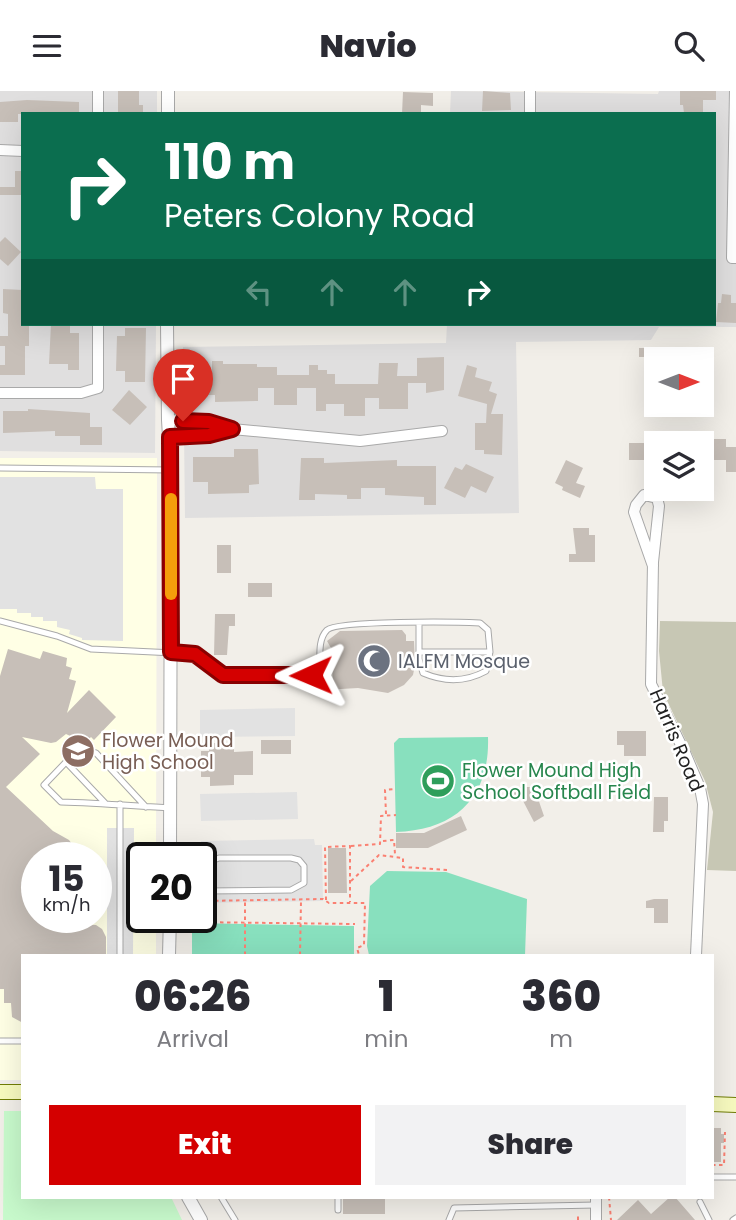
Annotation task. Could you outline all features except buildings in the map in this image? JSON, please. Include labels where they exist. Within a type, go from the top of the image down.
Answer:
[{"type":"main road","points":[[0,1092],[21,1092]]},
{"type":"main road","points":[[714,1104],[736,1105]]},
{"type":"street","points":[[98,91],[98,112]]},
{"type":"street","points":[[168,91],[168,112]]},
{"type":"street","points":[[530,91],[530,112]]},
{"type":"street","points":[[734,258],[735,91]]},
{"type":"street","points":[[0,150],[21,151]]},
{"type":"street","points":[[0,393],[81,393],[98,388],[98,326]]},
{"type":"street","points":[[167,326],[168,420],[172,470],[170,842]]},
{"type":"street","points":[[168,420],[209,422],[232,429],[360,441],[442,431]]},
{"type":"street","points":[[170,437],[209,435],[232,429]]},
{"type":"street","name":"Harris Road","points":[[653,566],[634,512],[644,495],[657,498],[659,506],[653,566],[651,684],[686,755],[700,788],[703,804],[696,954]]},
{"type":"street","points":[[169,954],[170,933]]},
{"type":"street","points":[[189,1199],[201,1220]]},
{"type":"street","points":[[596,1201],[596,1220]]},
{"type":"lane","points":[[0,468],[172,470]]},
{"type":"lane","points":[[0,621],[57,636],[91,649],[195,654],[223,675],[311,675],[320,667],[322,637],[330,628],[367,624],[480,623],[488,630],[490,652],[486,671],[472,679],[438,679],[423,673],[419,652],[419,624]]},
{"type":"lane","points":[[419,652],[490,652]]},
{"type":"lane","points":[[146,807],[96,753],[82,750],[66,762],[44,786],[61,801],[105,803],[146,807],[170,808]]},
{"type":"lane","points":[[66,762],[105,803]]},
{"type":"lane","points":[[120,804],[120,954]]},
{"type":"lane","points":[[217,859],[299,860],[304,866],[304,883],[291,890],[217,891]]},
{"type":"lane","points":[[0,1041],[21,1041]]},
{"type":"lane","points":[[714,1177],[736,1177]]},
{"type":"lane","points":[[222,1199],[236,1220]]},
{"type":"lane","points":[[338,1199],[338,1210]]},
{"type":"lane","points":[[449,1220],[454,1208],[596,1201]]},
{"type":"lane","points":[[700,1202],[709,1220]]},
{"type":"path","points":[[386,815],[386,790],[395,789]]},
{"type":"path","points":[[382,841],[381,815],[396,815]]},
{"type":"path","points":[[326,901],[325,847],[377,845],[382,841],[394,840],[395,856]]},
{"type":"path","points":[[350,846],[350,903]]},
{"type":"path","points":[[350,881],[379,855],[403,858],[403,867],[447,870]]},
{"type":"path","points":[[245,890],[245,954]]},
{"type":"path","points":[[300,900],[300,954]]},
{"type":"path","points":[[217,901],[300,900],[366,903],[363,944],[357,948],[359,954]]},
{"type":"path","points":[[217,922],[355,924]]},
{"type":"path","points":[[714,1165],[724,1165],[724,1132]]},
{"type":"path","points":[[609,1199],[611,1220]]},
{"type":"path","points":[[578,1214],[578,1220]]},
{"type":"shaded area","points":[[0,91],[157,91],[157,112],[21,112],[21,326],[156,326],[155,453],[0,451]]},
{"type":"shaded area","points":[[451,91],[658,94],[659,91],[736,91],[736,327],[659,327],[651,340],[516,342],[519,513],[185,518],[183,347],[446,343],[447,326],[716,326],[716,112],[450,112]]},
{"type":"shaded area","name":"Flower Mound High School","points":[[0,458],[157,458],[156,842],[126,842],[126,933],[156,933],[156,954],[21,954],[21,1080],[0,1080]]},
{"type":"shaded area","points":[[0,477],[95,477],[96,489],[123,489],[123,641],[82,640],[69,634],[70,630],[57,627],[57,621],[43,621],[43,617],[31,617],[31,613],[17,613],[17,609],[0,609]]},
{"type":"shaded area","points":[[660,621],[736,622],[736,871],[707,870],[713,812],[705,781],[663,692],[659,651]]},
{"type":"shaded area","points":[[295,708],[295,736],[200,737],[200,710]]},
{"type":"shaded area","points":[[297,792],[298,819],[201,821],[200,794]]},
{"type":"shaded area","points":[[107,828],[134,828],[134,842],[126,842],[126,933],[133,933],[133,954],[107,954],[107,933],[112,933],[112,842],[107,842]]},
{"type":"shaded area","points":[[314,839],[315,845],[322,845],[323,901],[217,903],[217,842],[201,841]]},
{"type":"green space","name":"Flower Mound High School Softball Field","points":[[488,737],[483,777],[465,807],[436,825],[396,832],[394,743],[399,738]]},
{"type":"green space","points":[[387,871],[446,872],[527,899],[525,954],[369,954],[370,886]]},
{"type":"green space","points":[[217,923],[354,926],[354,954],[192,954],[192,933],[217,933]]},
{"type":"green space","points":[[4,1111],[21,1111],[21,1199],[172,1199],[182,1220],[3,1220]]},
{"type":"slow traffic","points":[[171,499],[171,594]]},
{"type":"place","name":"IALFM Mosque","points":[[374,661]]},
{"type":"place","name":"Flower Mound High School","points":[[78,751]]},
{"type":"place","name":"Flower Mound High School Softball Field","points":[[438,781]]},
{"type":"route","points":[[183,421],[209,422],[232,429],[209,435],[170,437],[171,652],[200,656],[223,675],[311,675]]}]
